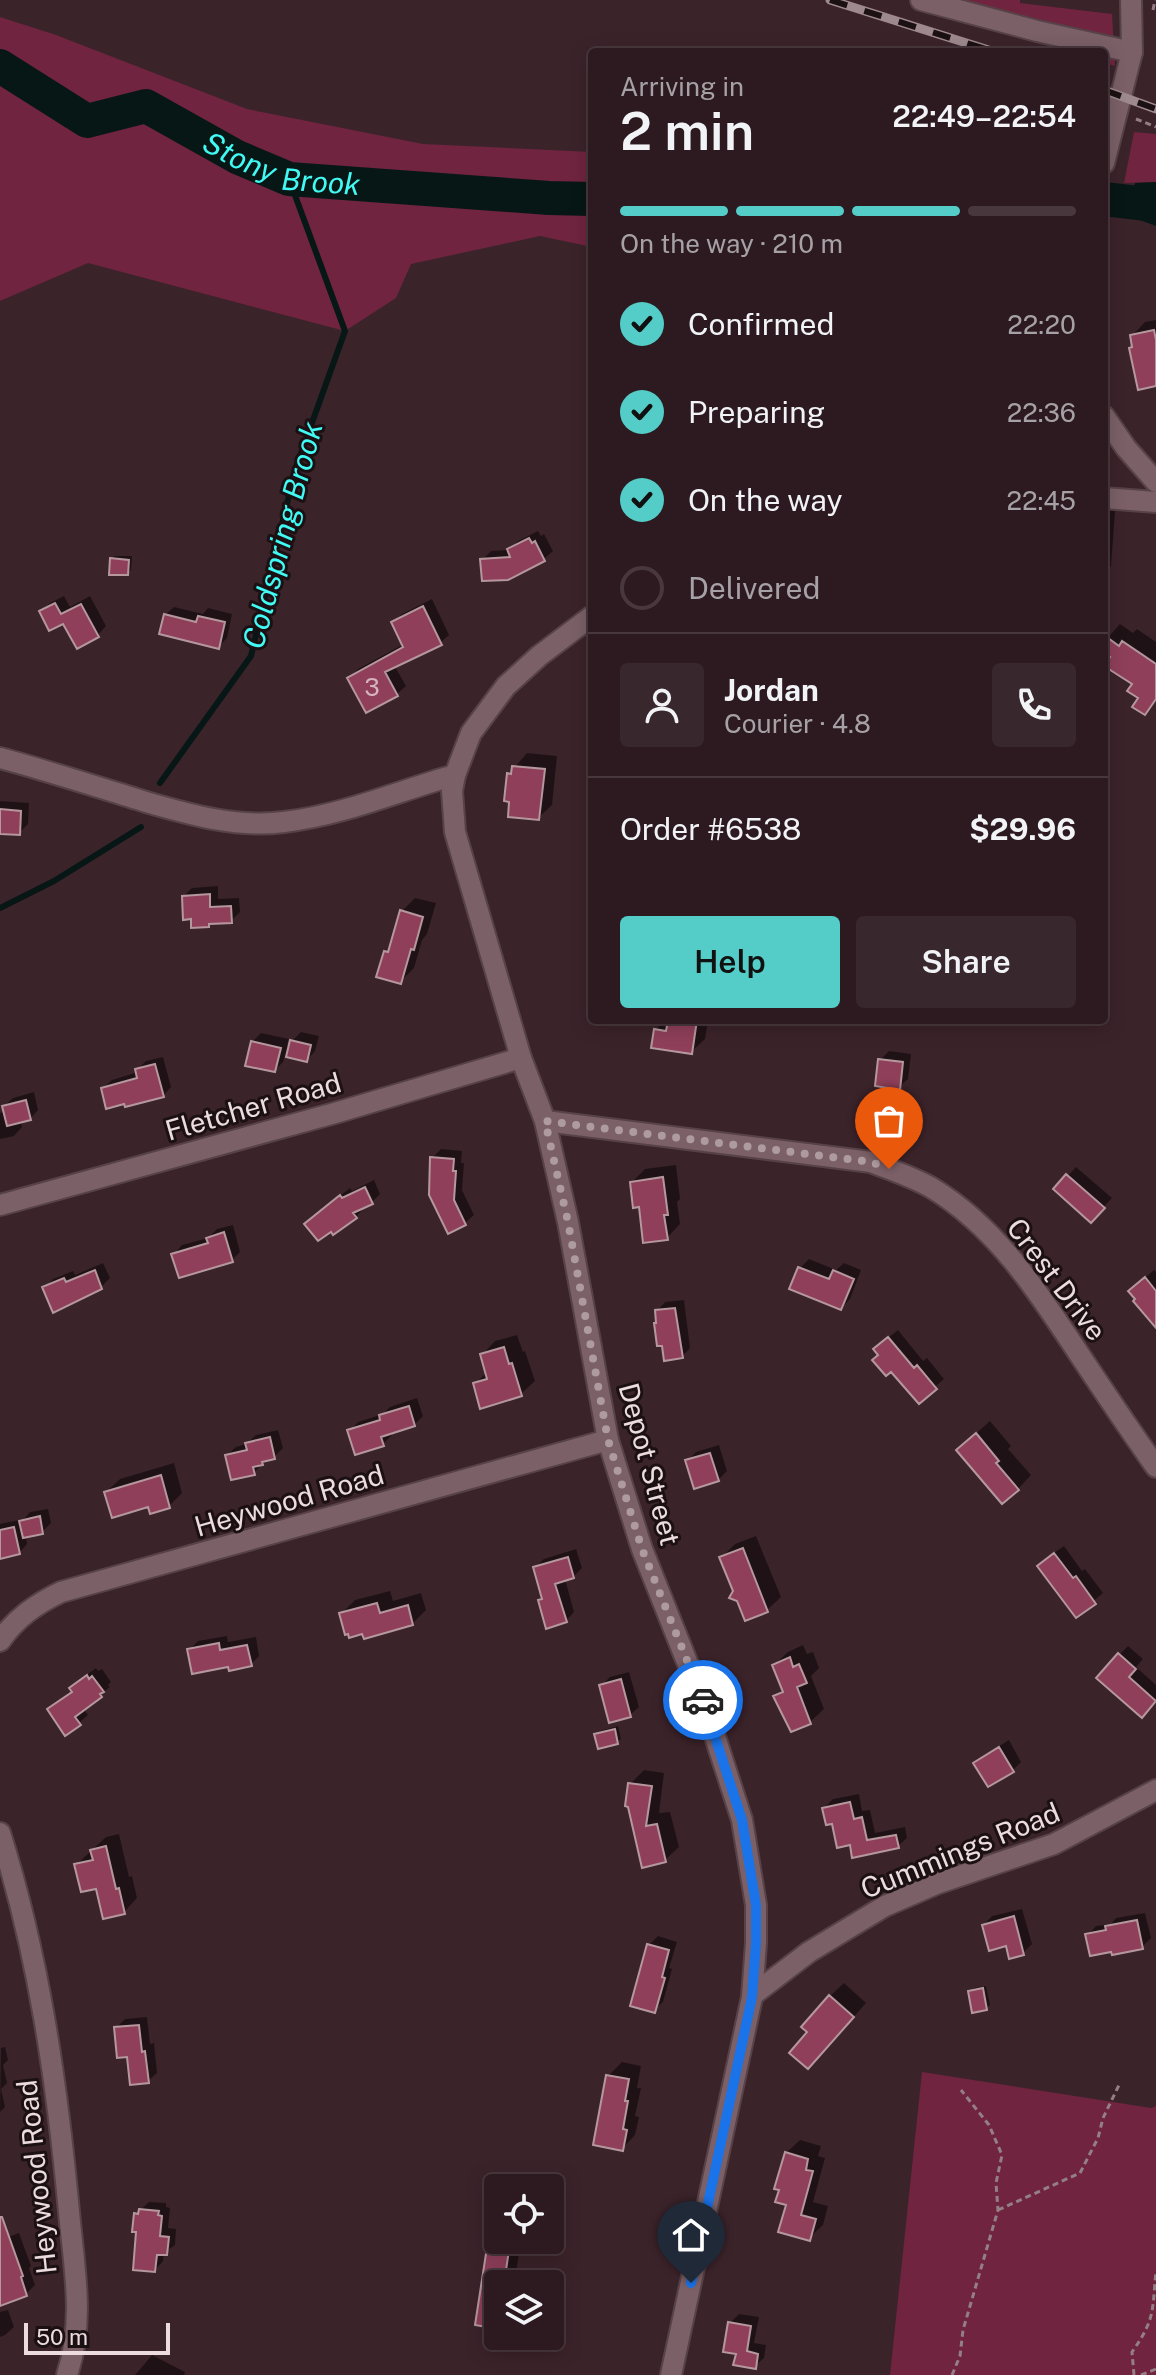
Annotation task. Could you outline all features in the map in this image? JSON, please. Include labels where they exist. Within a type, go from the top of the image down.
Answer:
[{"type":"street","points":[[921,0],[1132,52]]},
{"type":"street","points":[[1131,0],[1132,52]]},
{"type":"street","points":[[1108,147],[1143,0]]},
{"type":"street","points":[[1108,422],[1156,482]]},
{"type":"street","points":[[1108,498],[1156,502]]},
{"type":"street","name":"Depot Street","points":[[588,619],[506,686],[471,733],[452,791],[455,832],[521,1058],[545,1121],[568,1222],[608,1440],[642,1549],[707,1712],[742,1820],[756,1905],[752,1997],[671,2375]]},
{"type":"street","points":[[0,758],[194,815],[252,824],[285,822],[372,803],[455,775]]},
{"type":"street","name":"Fletcher Road","points":[[0,1205],[335,1113],[521,1058]]},
{"type":"street","name":"Crest Drive","points":[[545,1121],[871,1162],[933,1188],[973,1218],[1032,1282],[1156,1467]]},
{"type":"street","name":"Heywood Road","points":[[0,1641],[27,1612],[61,1592],[608,1440]]},
{"type":"street","name":"Cummings Road","points":[[752,1997],[809,1952],[885,1906],[936,1884],[1054,1844],[1156,1790]]},
{"type":"street","name":"Heywood Road","points":[[0,1833],[36,1966],[58,2108],[78,2293],[75,2341],[67,2375]]},
{"type":"path","points":[[998,2210],[1080,2173],[1119,2085]]},
{"type":"path","points":[[952,2375],[960,2356],[963,2330],[998,2210],[996,2183],[1002,2155],[989,2125],[961,2090]]},
{"type":"path","points":[[1134,2375],[1132,2352],[1154,2314],[1156,2271]]},
{"type":"path","points":[[1141,2375],[1156,2369]]},
{"type":"shaded area","points":[[916,0],[1020,0],[1020,3],[1112,14],[1115,66],[1108,64],[1108,48],[1062,48]]},
{"type":"shaded area","points":[[0,17],[56,35],[247,109],[423,144],[588,152],[588,246],[540,236],[411,264],[396,298],[345,331],[88,263],[0,301]]},
{"type":"shaded area","points":[[1134,132],[1156,134],[1156,182],[1124,183]]},
{"type":"shaded area","points":[[1156,182],[1156,226],[1129,216],[1135,183]]},
{"type":"shaded area","points":[[922,2072],[1151,2108],[1156,2106],[1156,2375],[890,2375]]},
{"type":"building","points":[[1154,330],[1156,386],[1138,390],[1129,348],[1132,347],[1130,335]]},
{"type":"building","points":[[529,538],[532,543],[535,541],[545,561],[508,580],[482,581],[480,559],[510,557],[507,549]]},
{"type":"building","points":[[110,558],[129,560],[128,575],[109,575]]},
{"type":"building","points":[[55,603],[61,614],[81,604],[99,637],[77,649],[63,624],[49,631],[39,611]]},
{"type":"building","points":[[423,606],[442,645],[385,672],[398,696],[366,713],[347,678],[403,647],[391,622]]},
{"type":"building","points":[[164,614],[196,622],[198,616],[225,622],[219,649],[159,634]]},
{"type":"building","points":[[1108,638],[1119,646],[1122,641],[1156,664],[1156,699],[1145,715],[1132,707],[1138,698],[1127,691],[1132,684],[1108,669]]},
{"type":"building","points":[[512,766],[545,769],[539,820],[508,817],[509,802],[504,801],[507,773],[511,774]]},
{"type":"building","points":[[0,809],[21,811],[20,835],[0,834]]},
{"type":"building","points":[[210,894],[210,907],[231,906],[232,923],[191,928],[191,919],[183,920],[182,896]]},
{"type":"building","points":[[400,910],[423,917],[401,984],[376,977],[384,951],[388,952]]},
{"type":"building","points":[[667,1024],[696,1024],[692,1054],[651,1048],[654,1029],[666,1031]]},
{"type":"building","points":[[290,1040],[311,1045],[307,1062],[286,1057]]},
{"type":"building","points":[[251,1041],[281,1048],[275,1072],[245,1066]]},
{"type":"building","points":[[878,1059],[903,1062],[900,1090],[875,1086]]},
{"type":"building","points":[[155,1064],[164,1097],[106,1109],[101,1088],[137,1078],[135,1069]]},
{"type":"building","points":[[26,1100],[31,1120],[7,1126],[2,1106]]},
{"type":"building","points":[[430,1157],[454,1159],[454,1200],[466,1225],[448,1234],[429,1195]]},
{"type":"building","points":[[1066,1174],[1105,1208],[1091,1223],[1053,1189]]},
{"type":"building","points":[[663,1177],[668,1240],[643,1243],[639,1207],[633,1208],[630,1182]]},
{"type":"building","points":[[365,1187],[373,1204],[353,1213],[357,1218],[333,1235],[331,1232],[318,1241],[304,1224],[340,1195],[342,1198]]},
{"type":"building","points":[[224,1232],[233,1262],[179,1278],[171,1254],[208,1243],[206,1238]]},
{"type":"building","points":[[798,1267],[829,1279],[833,1270],[854,1279],[841,1310],[789,1289]]},
{"type":"building","points":[[95,1270],[102,1289],[53,1313],[42,1287],[64,1278],[66,1282]]},
{"type":"building","points":[[1145,1277],[1156,1291],[1156,1328],[1128,1291]]},
{"type":"building","points":[[675,1308],[683,1358],[664,1361],[662,1346],[657,1346],[655,1310]]},
{"type":"building","points":[[888,1337],[937,1389],[919,1404],[891,1372],[886,1376],[872,1360],[878,1355],[873,1349]]},
{"type":"building","points":[[504,1347],[522,1396],[480,1409],[473,1383],[487,1379],[480,1354]]},
{"type":"building","points":[[409,1406],[415,1426],[381,1437],[384,1446],[355,1455],[347,1430],[380,1420],[379,1415]]},
{"type":"building","points":[[976,1433],[1019,1490],[1002,1504],[956,1450]]},
{"type":"building","points":[[270,1437],[275,1459],[253,1467],[255,1475],[231,1480],[225,1455],[247,1450],[245,1443]]},
{"type":"building","points":[[710,1453],[719,1481],[694,1489],[685,1460]]},
{"type":"building","points":[[161,1475],[170,1508],[150,1514],[148,1507],[112,1518],[104,1492]]},
{"type":"building","points":[[40,1516],[43,1534],[23,1538],[19,1521]]},
{"type":"building","points":[[14,1527],[20,1554],[0,1559],[0,1530]]},
{"type":"building","points":[[743,1548],[768,1612],[745,1621],[737,1601],[729,1598],[733,1591],[719,1557]]},
{"type":"building","points":[[1054,1553],[1096,1604],[1076,1618],[1037,1566]]},
{"type":"building","points":[[568,1557],[574,1578],[555,1584],[567,1622],[546,1629],[533,1567]]},
{"type":"building","points":[[377,1603],[380,1613],[408,1605],[413,1625],[364,1639],[362,1634],[349,1638],[348,1634],[345,1635],[339,1613]]},
{"type":"building","points":[[219,1643],[220,1650],[247,1645],[252,1666],[192,1674],[187,1649]]},
{"type":"building","points":[[1118,1653],[1136,1669],[1129,1677],[1156,1701],[1142,1718],[1096,1678]]},
{"type":"building","points":[[790,1657],[793,1667],[799,1664],[807,1683],[797,1687],[811,1724],[791,1732],[773,1696],[783,1692],[772,1665]]},
{"type":"building","points":[[87,1675],[89,1679],[92,1676],[104,1692],[100,1694],[102,1697],[75,1717],[81,1725],[65,1736],[47,1709],[72,1692],[69,1688]]},
{"type":"building","points":[[621,1679],[631,1717],[609,1723],[599,1685]]},
{"type":"building","points":[[615,1729],[618,1744],[598,1749],[594,1734]]},
{"type":"building","points":[[999,1747],[1014,1772],[988,1787],[973,1763]]},
{"type":"building","points":[[628,1783],[652,1786],[646,1826],[657,1824],[666,1862],[642,1868],[628,1807],[625,1806]]},
{"type":"building","points":[[850,1802],[854,1819],[862,1817],[867,1840],[896,1835],[899,1848],[852,1858],[850,1845],[837,1848],[832,1824],[826,1825],[822,1808]]},
{"type":"building","points":[[106,1846],[125,1914],[103,1919],[96,1889],[81,1892],[74,1864],[93,1860],[90,1850]]},
{"type":"building","points":[[1014,1916],[1024,1955],[1009,1959],[1006,1946],[989,1951],[982,1925]]},
{"type":"building","points":[[1137,1920],[1143,1949],[1090,1956],[1085,1934],[1106,1930],[1105,1926]]},
{"type":"building","points":[[647,1944],[669,1950],[655,2013],[630,2006]]},
{"type":"building","points":[[983,1988],[987,2010],[972,2013],[968,1991]]},
{"type":"building","points":[[829,1995],[854,2017],[808,2069],[789,2053],[807,2032],[801,2027]]},
{"type":"building","points":[[139,2025],[149,2083],[130,2085],[127,2057],[117,2058],[114,2027]]},
{"type":"building","points":[[606,2075],[629,2079],[623,2151],[593,2145]]},
{"type":"building","points":[[785,2152],[808,2159],[806,2170],[813,2171],[801,2215],[816,2219],[810,2241],[778,2232],[786,2205],[775,2202],[779,2190],[774,2189]]},
{"type":"building","points":[[139,2209],[159,2211],[158,2215],[162,2216],[160,2236],[169,2237],[167,2255],[157,2255],[155,2272],[133,2270],[136,2232],[132,2232],[134,2213],[138,2214]]},
{"type":"building","points":[[0,2217],[23,2276],[27,2296],[0,2306]]},
{"type":"building","points":[[486,2254],[508,2254],[506,2270],[484,2270],[484,2327],[475,2325]]},
{"type":"building","points":[[728,2322],[751,2326],[747,2351],[758,2354],[756,2369],[733,2365],[736,2354],[723,2352]]},
{"type":"waterway","name":"Stony Brook","points":[[0,66],[87,121],[146,106],[237,157],[289,179],[588,199]]},
{"type":"waterway","name":"Coldspring Brook","points":[[160,783],[251,656],[295,470],[345,331],[289,179]]},
{"type":"waterway","name":"Stony Brook","points":[[1108,199],[1156,205]]},
{"type":"waterway","name":"Coldspring Brook","points":[[0,908],[54,881],[141,827]]},
{"type":"railway","points":[[830,0],[982,48]]},
{"type":"railway","points":[[1108,91],[1156,109]]},
{"type":"way so far","points":[[703,1700],[642,1549],[608,1440],[568,1222],[545,1121],[871,1162],[889,1169]]},
{"type":"route","points":[[691,2283],[752,1997],[756,1943],[756,1905],[742,1820],[703,1700]]}]
